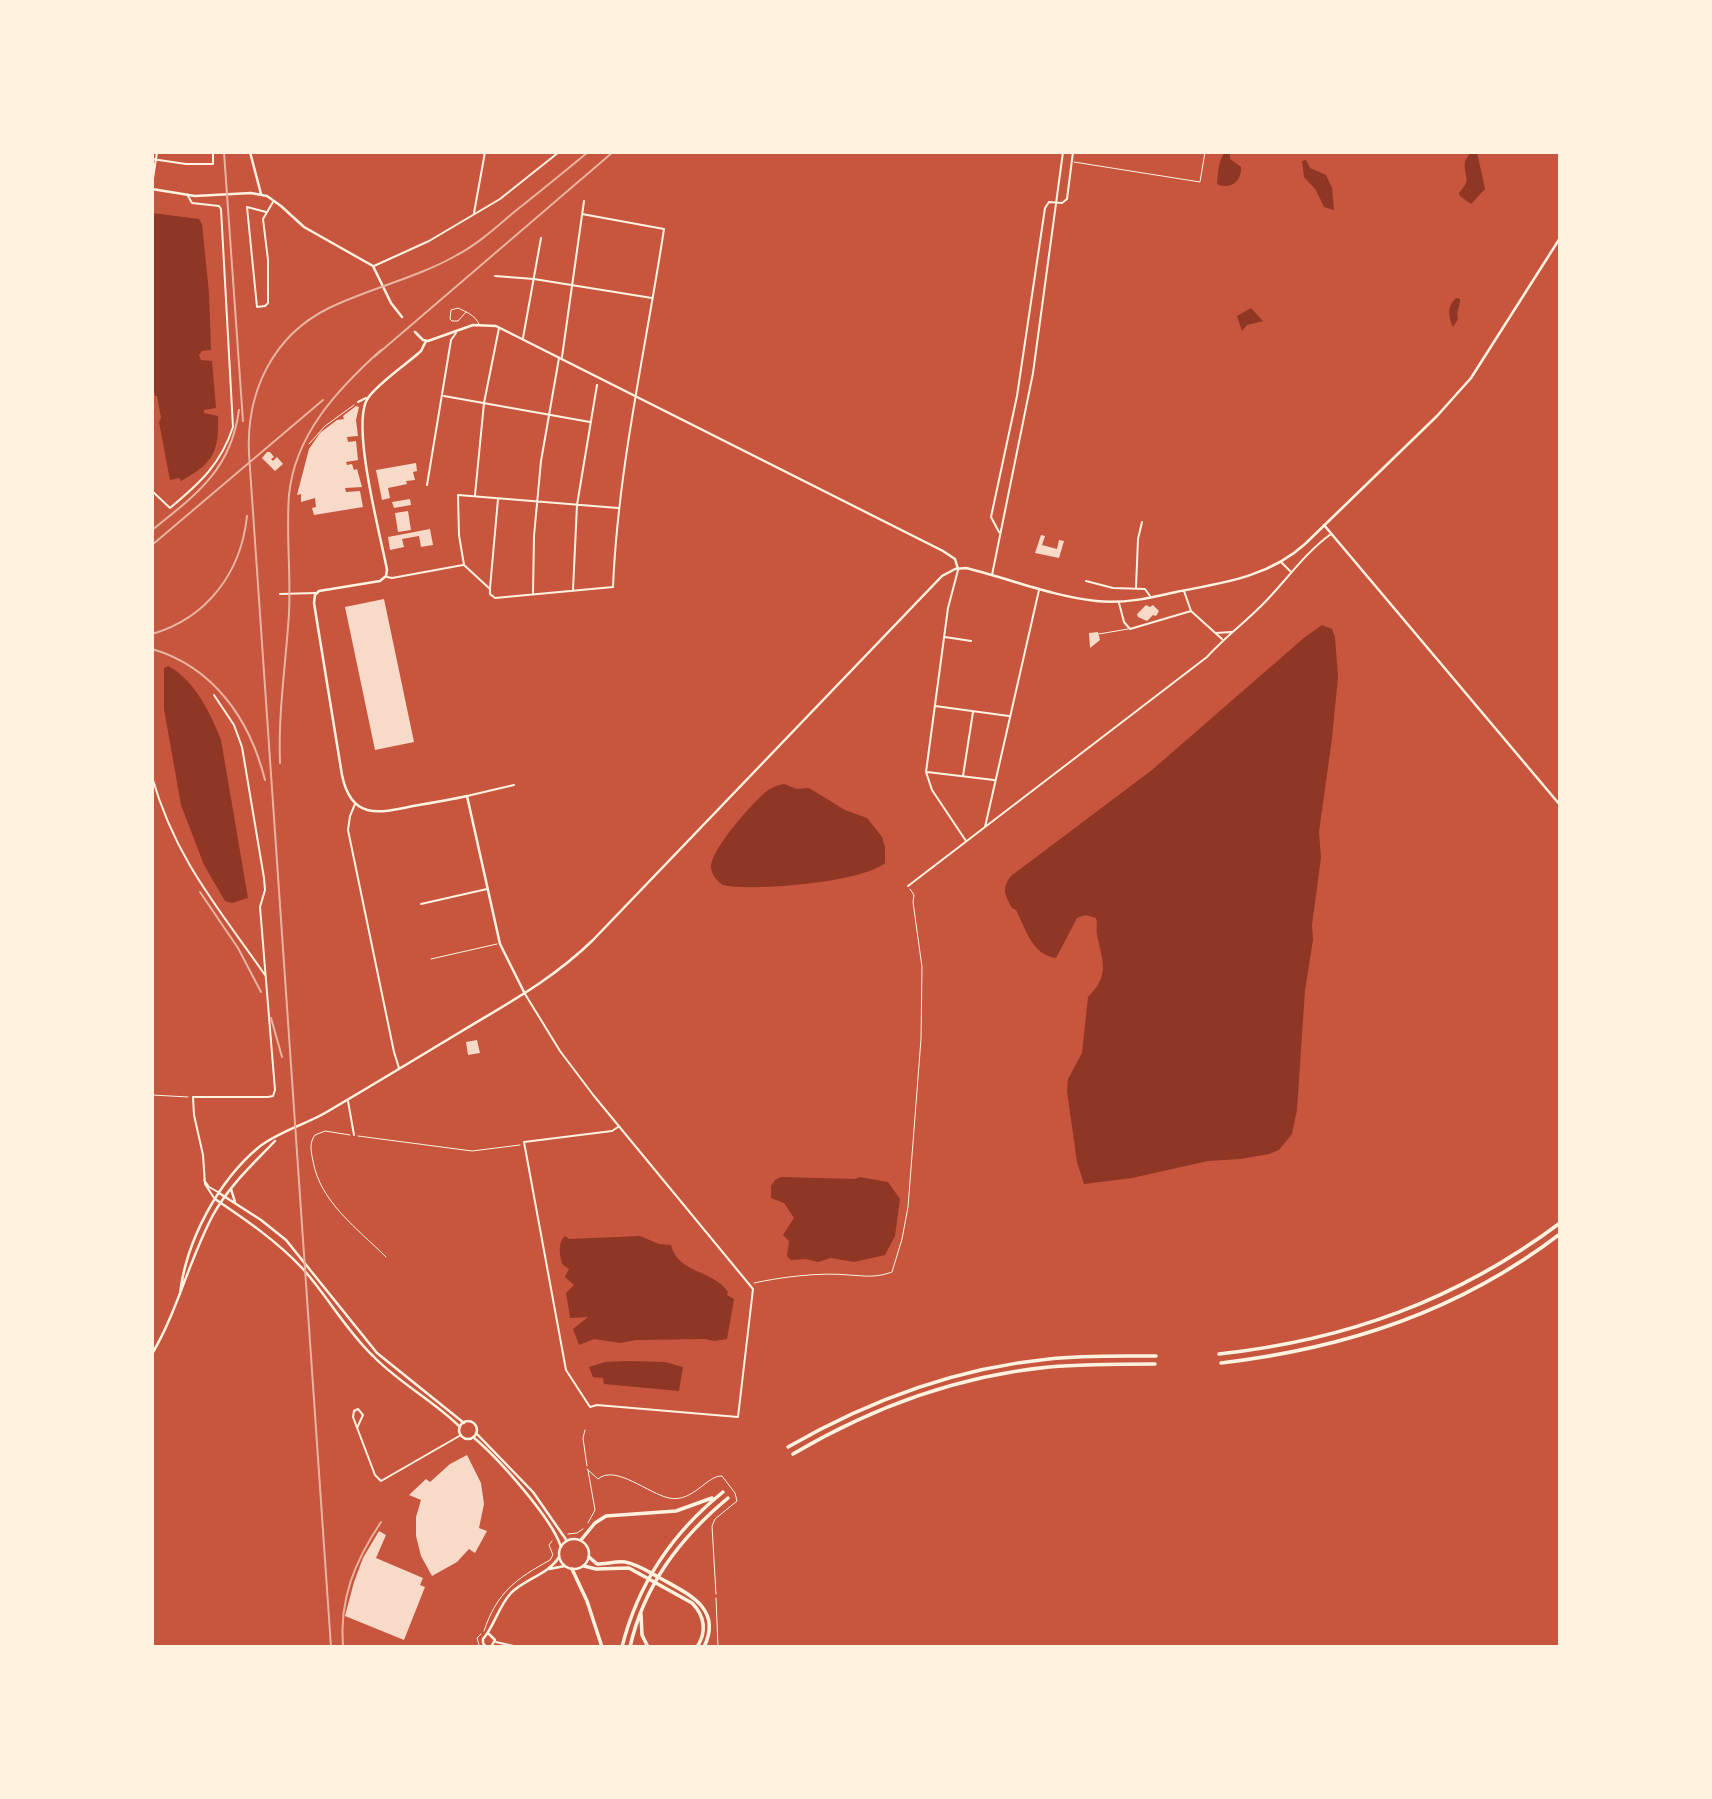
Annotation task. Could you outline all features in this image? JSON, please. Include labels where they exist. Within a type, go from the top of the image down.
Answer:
[{"type":"highway","points":[[1219,1354],[1272,1348],[1319,1338],[1413,1307],[1489,1270],[1560,1223]]},
{"type":"highway","points":[[1221,1363],[1321,1347],[1406,1321],[1468,1293],[1560,1234]]},
{"type":"highway","points":[[788,1447],[876,1403],[909,1390],[975,1371],[1047,1359],[1156,1356]]},
{"type":"highway","points":[[793,1454],[843,1426],[880,1410],[978,1379],[1048,1367],[1156,1364]]},
{"type":"highway","points":[[622,1647],[634,1607],[657,1562],[685,1525],[723,1492]]},
{"type":"highway","points":[[581,1541],[595,1523],[606,1516],[681,1510],[717,1496]]},
{"type":"highway","points":[[630,1647],[641,1612],[664,1566],[701,1521],[728,1498]]},
{"type":"highway","points":[[589,1557],[597,1564],[625,1562],[694,1597],[704,1609],[709,1630],[704,1647]]},
{"type":"highway","points":[[584,1566],[601,1569],[624,1567],[644,1573]]},
{"type":"highway","points":[[572,1569],[587,1601],[603,1647]]},
{"type":"highway","points":[[661,1582],[689,1600],[699,1611],[704,1628],[697,1647]]},
{"type":"highway","points":[[641,1612],[642,1635],[648,1647]]},
{"type":"main road","points":[[250,152],[261,194]]},
{"type":"main road","points":[[152,187],[188,195],[261,194],[274,201],[304,227],[373,266],[391,303],[402,317]]},
{"type":"main road","points":[[180,1294],[193,1246],[215,1199],[251,1155],[266,1143],[348,1100],[558,972],[937,580],[958,569],[969,569],[1087,600],[1119,602],[1241,579],[1281,562],[1299,549],[1340,510],[1437,416],[1471,378],[1560,238]]},
{"type":"main road","points":[[525,993],[500,944],[467,796],[374,812],[360,807],[347,793],[314,603],[316,593],[324,589],[380,581],[386,576],[363,433],[363,412],[368,398],[421,351],[426,341],[479,324],[499,327],[943,551],[955,559],[958,569]]},
{"type":"main road","points":[[415,332],[426,341]]},
{"type":"main road","points":[[1324,525],[1560,805]]},
{"type":"main road","points":[[152,1354],[169,1323],[206,1228],[220,1203],[241,1174],[277,1138]]},
{"type":"main road","points":[[231,1187],[237,1205]]},
{"type":"main road","points":[[219,1193],[286,1240],[355,1327],[386,1360],[464,1423]]},
{"type":"main road","points":[[215,1199],[288,1254],[372,1355],[396,1377],[460,1427],[465,1438],[475,1435]]},
{"type":"main road","points":[[460,1427],[469,1421],[474,1424],[475,1435],[526,1494],[551,1527],[561,1547]]},
{"type":"main road","points":[[475,1435],[533,1492],[567,1541]]},
{"type":"main road","points":[[486,1647],[482,1640],[489,1634],[496,1615],[520,1585],[546,1570],[559,1557],[561,1547],[567,1541],[581,1541],[587,1546],[589,1557],[584,1566],[572,1569],[565,1566],[559,1557]]},
{"type":"main road","points":[[546,1570],[565,1566]]},
{"type":"main road","points":[[489,1634],[495,1642],[491,1647]]},
{"type":"street","points":[[152,187],[157,152]]},
{"type":"street","points":[[152,159],[213,164],[213,152]]},
{"type":"street","points":[[474,214],[485,152]]},
{"type":"street","points":[[373,266],[429,241],[500,199],[559,152]]},
{"type":"street","points":[[992,576],[1033,373],[1063,152]]},
{"type":"street","points":[[999,533],[990,517],[1017,396],[1045,208],[1049,202],[1058,203],[1067,199],[1073,152]]},
{"type":"street","points":[[1063,160],[1072,162]]},
{"type":"street","points":[[152,491],[167,507],[198,485],[221,456],[233,427],[221,209],[219,206],[192,203],[188,195]]},
{"type":"street","points":[[266,212],[247,207],[257,307],[268,303],[268,260],[263,223],[266,212],[274,201]]},
{"type":"street","points":[[533,594],[537,503],[584,201]]},
{"type":"street","points":[[498,499],[490,589],[490,594],[495,598],[613,587],[618,508],[664,229],[582,214]]},
{"type":"street","points":[[523,339],[541,238]]},
{"type":"street","points":[[1036,270],[1048,272]]},
{"type":"street","points":[[495,276],[534,279],[653,298]]},
{"type":"street","points":[[475,496],[484,403],[499,327]]},
{"type":"street","points":[[427,485],[451,340],[458,330]]},
{"type":"street","points":[[573,591],[578,505],[597,385]]},
{"type":"street","points":[[442,396],[591,422]]},
{"type":"street","points":[[358,402],[368,398]]},
{"type":"street","points":[[490,589],[464,565],[459,536],[458,495],[618,508]]},
{"type":"street","points":[[1136,588],[1138,539],[1142,522]]},
{"type":"street","points":[[908,886],[1207,657],[1266,600],[1290,571],[1332,534]]},
{"type":"street","points":[[1281,562],[1290,571]]},
{"type":"street","points":[[386,576],[392,578],[464,565]]},
{"type":"street","points":[[958,569],[948,608],[926,772],[932,790],[966,841]]},
{"type":"street","points":[[1086,581],[1113,589],[1146,589],[1151,597]]},
{"type":"street","points":[[984,828],[1039,589]]},
{"type":"street","points":[[1184,591],[1191,611],[1222,640]]},
{"type":"street","points":[[280,594],[316,593]]},
{"type":"street","points":[[1119,602],[1124,622],[1130,629],[1191,611]]},
{"type":"street","points":[[1216,634],[1231,632]]},
{"type":"street","points":[[944,637],[971,641]]},
{"type":"street","points":[[214,695],[237,732],[245,760],[265,888],[261,907],[275,1090],[273,1096],[194,1097],[194,1115],[204,1156],[206,1189],[215,1199]]},
{"type":"street","points":[[934,706],[1010,716]]},
{"type":"street","points":[[963,777],[973,712]]},
{"type":"street","points":[[926,772],[994,780]]},
{"type":"street","points":[[152,777],[169,827],[189,868],[266,977]]},
{"type":"street","points":[[467,796],[514,785]]},
{"type":"street","points":[[355,803],[348,830],[399,1069]]},
{"type":"street","points":[[421,904],[487,889]]},
{"type":"street","points":[[525,993],[560,1051],[618,1127],[753,1289],[738,1417],[597,1405],[590,1407],[566,1370],[524,1142],[618,1127]]},
{"type":"street","points":[[348,1100],[354,1135]]},
{"type":"street","points":[[204,1179],[209,1187],[219,1193]]},
{"type":"street","points":[[357,1428],[363,1415],[358,1409],[353,1416],[357,1428],[374,1475],[381,1481],[461,1434]]},
{"type":"street","points":[[495,1642],[519,1647]]},
{"type":"lane","points":[[1072,162],[1200,182],[1204,152]]},
{"type":"lane","points":[[466,312],[458,321],[450,319],[450,312],[458,308],[466,312],[476,318],[479,324]]},
{"type":"lane","points":[[1099,634],[1130,629]]},
{"type":"lane","points":[[431,959],[500,944]]},
{"type":"lane","points":[[716,1598],[718,1647]]},
{"type":"path","points":[[309,444],[325,426],[358,402]]},
{"type":"path","points":[[753,1289],[757,1283],[798,1277],[849,1275],[860,1278],[892,1272],[908,1207],[922,1020],[922,967],[913,902],[915,895],[908,886]]},
{"type":"path","points":[[152,1095],[194,1097]]},
{"type":"path","points":[[386,1257],[331,1202],[316,1176],[310,1147],[315,1135],[325,1131],[472,1151],[519,1146],[524,1142]]},
{"type":"path","points":[[566,1534],[579,1532],[595,1513],[583,1438],[585,1430]]},
{"type":"path","points":[[587,1469],[597,1479],[604,1474],[614,1475],[667,1498],[679,1499],[708,1484],[714,1477],[722,1476],[735,1493],[737,1501],[715,1520],[712,1526],[716,1598]]},
{"type":"path","points":[[478,1642],[479,1636]]},
{"type":"shaded area","points":[[1225,152],[1230,152],[1230,159],[1241,167],[1241,172],[1237,181],[1222,186],[1217,184],[1220,163]]},
{"type":"shaded area","points":[[1471,152],[1477,152],[1485,189],[1471,204],[1459,193],[1467,181],[1465,161]]},
{"type":"shaded area","points":[[1306,160],[1310,168],[1326,175],[1332,188],[1334,210],[1324,207],[1316,190],[1304,177],[1302,161]]},
{"type":"shaded area","points":[[152,213],[199,219],[202,224],[211,350],[202,351],[199,355],[201,360],[212,361],[216,408],[204,410],[204,413],[218,416],[218,429],[212,456],[181,481],[179,478],[170,480],[157,396],[152,382]]},
{"type":"shaded area","points":[[1456,298],[1460,299],[1460,302],[1458,319],[1453,327],[1449,311]]},
{"type":"shaded area","points":[[1251,308],[1263,321],[1247,325],[1242,331],[1237,316]]},
{"type":"shaded area","points":[[1322,625],[1332,629],[1335,637],[1338,677],[1319,832],[1321,858],[1305,990],[1297,1110],[1292,1134],[1279,1150],[1269,1154],[1208,1161],[1132,1178],[1084,1184],[1077,1162],[1067,1091],[1068,1079],[1082,1053],[1088,997],[1102,975],[1103,961],[1097,935],[1097,920],[1086,915],[1077,918],[1056,958],[1048,956],[1035,947],[1016,910],[1007,899],[1006,885],[1011,876],[1152,770]]},
{"type":"shaded area","points":[[168,666],[194,688],[221,740],[248,898],[232,903],[225,901],[204,865],[181,805],[164,709],[164,668]]},
{"type":"shaded area","points":[[784,784],[797,789],[809,788],[845,810],[867,818],[882,837],[885,863],[855,875],[807,884],[758,887],[723,885],[711,868],[718,850],[734,826],[761,796]]},
{"type":"shaded area","points":[[781,1177],[860,1177],[888,1182],[900,1199],[895,1236],[885,1255],[854,1262],[831,1258],[818,1262],[806,1259],[791,1260],[787,1256],[789,1241],[783,1235],[794,1218],[784,1203],[771,1198],[771,1186]]},
{"type":"shaded area","points":[[565,1236],[569,1239],[640,1236],[659,1244],[671,1245],[675,1254],[688,1267],[714,1279],[728,1292],[727,1295],[734,1299],[727,1339],[636,1340],[620,1343],[594,1339],[579,1345],[573,1329],[588,1317],[569,1318],[566,1293],[574,1285],[565,1277],[569,1269],[562,1264],[560,1257],[560,1246]]},
{"type":"shaded area","points":[[605,1362],[665,1362],[683,1367],[679,1391],[604,1384],[603,1378],[593,1377],[589,1367]]},
{"type":"building","points":[[356,406],[359,407],[356,420],[358,436],[347,437],[348,442],[356,441],[358,460],[346,462],[347,465],[352,464],[354,470],[357,469],[362,487],[345,488],[346,492],[360,491],[363,507],[314,515],[312,508],[316,507],[315,498],[301,502],[301,494],[297,495],[309,449],[320,433],[337,420],[344,419],[343,416]]},
{"type":"building","points":[[267,452],[274,457],[271,459],[273,461],[277,457],[283,464],[275,471],[262,458]]},
{"type":"building","points":[[416,463],[417,471],[413,472],[415,480],[388,488],[390,498],[382,500],[376,470]]},
{"type":"building","points":[[410,499],[411,505],[394,508],[392,502]]},
{"type":"building","points":[[408,511],[411,530],[398,532],[395,513]]},
{"type":"building","points":[[430,529],[433,545],[421,547],[419,536],[402,539],[404,547],[390,550],[388,537]]},
{"type":"building","points":[[1041,535],[1045,536],[1042,545],[1057,549],[1059,540],[1064,541],[1059,558],[1035,553]]},
{"type":"building","points":[[384,599],[414,742],[375,750],[345,607]]},
{"type":"building","points":[[1146,605],[1153,605],[1159,611],[1147,621],[1137,614]]},
{"type":"building","points":[[1098,632],[1100,640],[1090,648],[1089,633]]},
{"type":"building","points":[[477,1040],[480,1053],[468,1055],[466,1042]]},
{"type":"building","points":[[467,1455],[481,1483],[484,1504],[479,1528],[487,1531],[475,1553],[469,1549],[457,1562],[432,1576],[421,1556],[416,1536],[416,1517],[421,1500],[409,1495],[426,1479],[430,1482],[450,1464]]},
{"type":"building","points":[[379,1531],[386,1535],[376,1558],[423,1578],[420,1585],[425,1587],[404,1640],[345,1616],[363,1558]]},
{"type":"railway","points":[[224,152],[243,421]]},
{"type":"railway","points":[[331,1647],[249,454],[252,409],[266,369],[278,350],[309,320],[329,308],[426,270],[465,251],[588,152]]},
{"type":"railway","points":[[374,357],[613,152]]},
{"type":"railway","points":[[280,763],[281,706],[289,613],[288,510],[293,473],[309,433],[321,414],[349,381],[381,350]]},
{"type":"railway","points":[[152,545],[323,400]]},
{"type":"railway","points":[[152,530],[197,492],[220,465],[235,431],[239,410]]},
{"type":"railway","points":[[152,634],[189,617],[205,605],[218,590],[237,556],[247,516]]},
{"type":"railway","points":[[152,649],[174,657],[194,669],[226,699],[250,737],[265,780]]},
{"type":"railway","points":[[200,892],[238,948],[261,992]]},
{"type":"railway","points":[[271,1018],[282,1057]]},
{"type":"railway","points":[[343,1647],[346,1597],[356,1566],[381,1522]]}]
